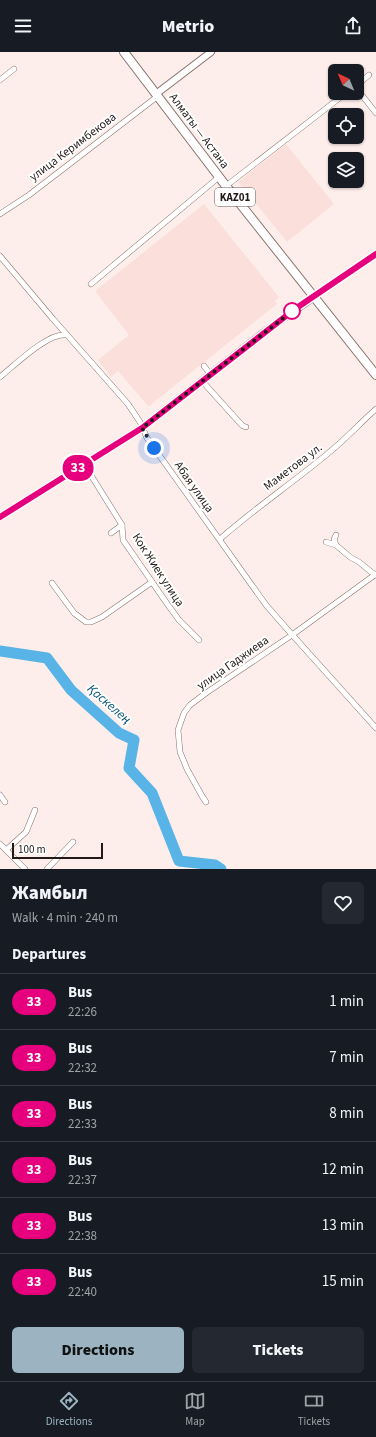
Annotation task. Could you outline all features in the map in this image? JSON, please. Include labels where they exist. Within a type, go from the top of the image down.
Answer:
[{"type":"highway","name":"Алматы — Астана","points":[[124,52],[226,186],[376,375]]},
{"type":"street","name":"улица Керимбекова","points":[[0,214],[34,191],[211,52]]},
{"type":"street","points":[[0,80],[14,68]]},
{"type":"street","points":[[364,80],[370,75]]},
{"type":"street","points":[[364,98],[376,113]]},
{"type":"street","points":[[226,186],[337,100]]},
{"type":"street","points":[[91,284],[219,177]]},
{"type":"street","points":[[0,517],[142,428],[263,333],[376,254]]},
{"type":"street","name":"Абая улица","points":[[0,256],[52,319],[97,365],[128,404],[140,422],[147,438],[266,605],[376,728]]},
{"type":"street","points":[[0,377],[53,337],[62,334],[68,335]]},
{"type":"street","points":[[204,366],[211,375]]},
{"type":"street","points":[[202,381],[239,422],[246,427]]},
{"type":"street","name":"Маметова ул.","points":[[220,539],[256,508],[331,451],[376,409]]},
{"type":"street","name":"Кок Жиек улица","points":[[84,464],[122,525],[123,540],[179,620],[199,640]]},
{"type":"street","points":[[111,533],[122,525]]},
{"type":"street","points":[[336,535],[334,539],[336,545]]},
{"type":"street","points":[[326,542],[336,545],[375,575]]},
{"type":"street","name":"улица Гаджиева","points":[[206,802],[187,769],[180,752],[178,730],[182,717],[190,705],[292,635],[375,575]]},
{"type":"street","points":[[52,583],[74,613],[86,622],[91,622],[102,618],[152,582]]},
{"type":"street","points":[[0,795],[5,802]]},
{"type":"street","points":[[6,850],[26,832],[35,810]]},
{"type":"street","points":[[47,869],[73,842]]},
{"type":"street","points":[[0,844],[21,868]]},
{"type":"shaded area","points":[[286,144],[334,204],[287,242],[238,182]]},
{"type":"shaded area","points":[[204,204],[279,297],[275,301],[277,304],[149,406],[119,372],[111,377],[98,360],[129,335],[95,291]]},
{"type":"waterway","name":"Қаскелең","points":[[0,651],[47,658],[71,690],[119,733],[134,740],[129,768],[152,793],[179,861],[215,865],[221,869]]},
{"type":"bus line","name":"33","points":[[0,517],[142,428],[295,309],[376,254]]},
{"type":"route","points":[[154,448],[142,428],[295,309],[292,311]]}]
